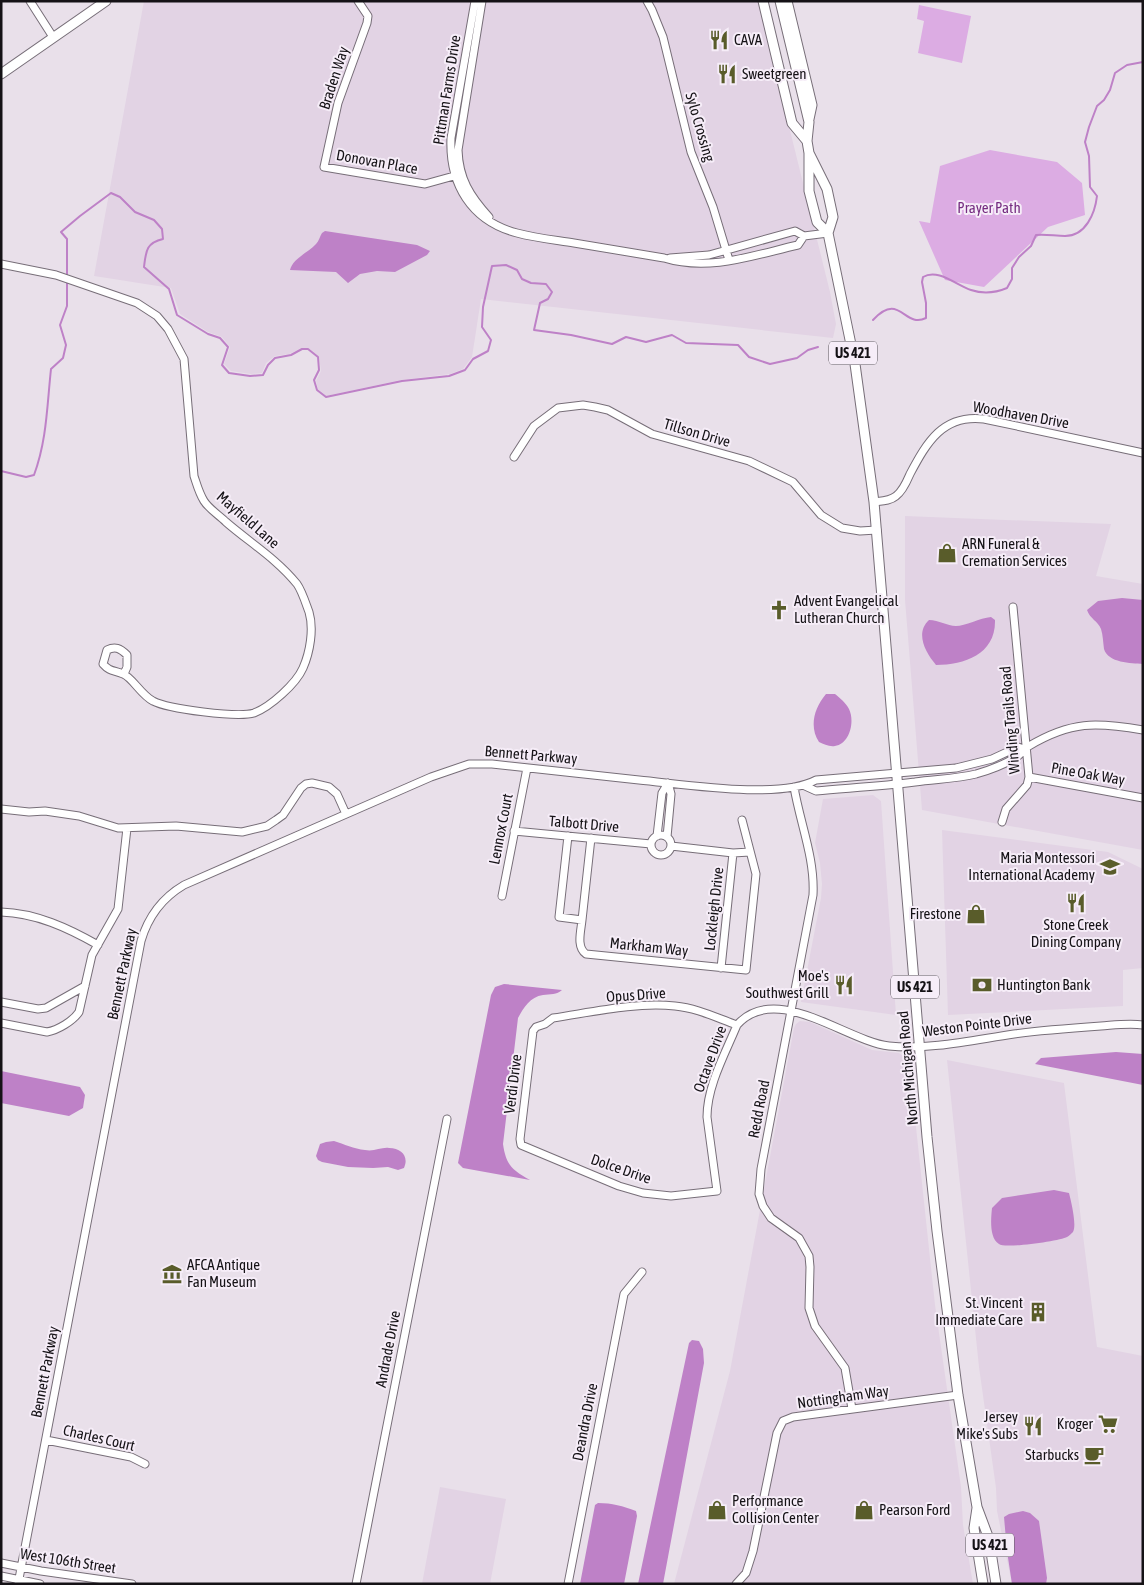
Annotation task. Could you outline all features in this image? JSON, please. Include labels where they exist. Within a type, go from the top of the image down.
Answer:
[{"type":"main road","points":[[1,74],[106,1]]},
{"type":"main road","points":[[763,1],[792,123],[807,141]]},
{"type":"main road","name":"US 421","points":[[780,1],[809,122],[807,141],[809,153],[809,191],[817,222],[828,233],[833,217],[827,189],[809,153]]},
{"type":"main road","points":[[786,1],[812,106],[809,122]]},
{"type":"main road","name":"North Michigan Road","points":[[828,233],[855,364],[871,474],[937,1231],[958,1394],[977,1507],[989,1539],[996,1584]]},
{"type":"main road","name":"North Michigan Road","points":[[977,1507],[974,1528],[983,1584]]},
{"type":"street","points":[[30,1],[53,37]]},
{"type":"street","name":"Braden Way","points":[[324,166],[338,103],[367,23],[368,16],[358,1]]},
{"type":"street","name":"Pittman Farms Drive","points":[[475,1],[450,151],[454,176],[464,196],[472,207],[488,221],[528,236],[664,258],[679,263],[695,264],[712,264],[798,245],[804,236]]},
{"type":"street","name":"Pittman Farms Drive","points":[[482,1],[459,136],[458,156],[460,173],[468,190],[496,225]]},
{"type":"street","name":"Sylo Crossing","points":[[647,1],[663,37],[691,152],[713,207],[729,260]]},
{"type":"street","name":"Donovan Place","points":[[324,166],[425,184],[454,176]]},
{"type":"street","name":"Pittman Farms Drive","points":[[664,258],[696,256],[795,232],[804,236],[828,233]]},
{"type":"street","name":"Mayfield Lane","points":[[1,264],[56,275],[137,303],[157,316],[168,329],[184,359],[194,476],[198,491],[205,502],[216,513],[249,542],[268,555],[298,585],[309,614],[310,642],[307,658],[301,673],[295,682],[279,697],[255,713],[241,715],[165,706],[146,696],[124,674]]},
{"type":"street","name":"Tillson Drive","points":[[514,457],[534,426],[558,408],[583,405],[595,407],[608,410],[652,434],[749,461],[793,482],[821,515],[842,528],[860,531],[877,530]]},
{"type":"street","name":"Woodhaven Drive","points":[[874,502],[889,500],[898,495],[930,439],[948,425],[967,419],[984,419],[1143,453]]},
{"type":"street","name":"Winding Trails Road","points":[[1002,822],[1006,810],[1027,785],[1029,777],[1014,607]]},
{"type":"street","points":[[1026,747],[1060,731],[1090,724],[1113,725],[1143,730]]},
{"type":"street","name":"Bennett Parkway","points":[[18,1582],[141,941],[148,921],[161,903],[184,885],[431,777],[469,764],[492,764],[668,783],[760,790],[804,786],[816,780],[956,768],[992,759],[1018,747],[1026,747]]},
{"type":"street","name":"Bennett Parkway","points":[[804,786],[816,791],[974,775],[987,771],[1020,755],[1026,747]]},
{"type":"street","name":"Lennox Court","points":[[502,896],[527,768]]},
{"type":"street","name":"Pine Oak Way","points":[[1029,777],[1143,798]]},
{"type":"street","points":[[1,809],[29,812],[45,810],[72,814],[118,828],[176,826],[242,832],[267,826],[283,815],[301,788],[306,784],[312,783],[329,787],[337,794],[346,814]]},
{"type":"street","points":[[651,844],[657,836],[662,793],[668,783]]},
{"type":"street","points":[[668,783],[671,794],[667,837],[671,846]]},
{"type":"street","name":"Redd Road","points":[[794,787],[798,814],[812,867],[813,885],[761,1169],[759,1194],[763,1206],[771,1218],[799,1238],[809,1256],[809,1308],[815,1326],[845,1368],[852,1409]]},
{"type":"street","points":[[742,820],[750,852]]},
{"type":"street","points":[[1,1023],[47,1032],[75,1018],[79,1012],[92,955],[118,909],[126,828]]},
{"type":"street","name":"Talbott Drive","points":[[514,831],[651,844],[654,852],[660,855],[666,854],[671,846],[733,853],[750,852]]},
{"type":"street","points":[[568,836],[560,917],[582,920]]},
{"type":"street","points":[[657,836],[667,837]]},
{"type":"street","name":"Markham Way","points":[[591,838],[580,947],[583,952],[586,954],[721,968],[746,970],[756,874],[750,852]]},
{"type":"street","name":"Lockleigh Drive","points":[[721,968],[733,853]]},
{"type":"street","points":[[1,912],[54,923],[72,930],[98,945]]},
{"type":"street","points":[[1,1002],[38,1009],[46,1008],[85,986]]},
{"type":"street","name":"Opus Drive","points":[[536,1027],[545,1024],[553,1018],[644,1005],[676,1006],[690,1009],[737,1025]]},
{"type":"street","name":"Octave Drive","points":[[717,1191],[707,1109],[714,1083],[737,1025],[745,1017],[755,1012],[767,1010],[791,1012]]},
{"type":"street","name":"Weston Pointe Drive","points":[[791,1012],[826,1022],[878,1044],[920,1046],[937,1046],[1071,1028],[1143,1024]]},
{"type":"street","name":"Verdi Drive","points":[[521,1145],[520,1139],[533,1031],[536,1027]]},
{"type":"street","name":"Andrade Drive","points":[[356,1584],[446,1119]]},
{"type":"street","name":"Dolce Drive","points":[[521,1145],[619,1186],[643,1193],[671,1196],[717,1191]]},
{"type":"street","name":"Deandra Drive","points":[[568,1584],[624,1294],[642,1272]]},
{"type":"street","name":"Nottingham Way","points":[[736,1584],[746,1573],[753,1551],[778,1432],[783,1422],[792,1417],[958,1394]]},
{"type":"street","name":"Charles Court","points":[[46,1440],[131,1457],[145,1464]]},
{"type":"street","name":"West 106th Street","points":[[1,1563],[21,1568],[132,1584]]},
{"type":"street","name":"West 106th Street","points":[[1,1576],[18,1582],[40,1584]]},
{"type":"shaded area","points":[[144,1],[758,1],[830,292],[836,324],[833,338],[481,299],[472,357],[463,369],[450,374],[401,380],[326,396],[318,389],[316,381],[321,371],[319,357],[310,349],[302,348],[289,354],[275,356],[266,363],[262,373],[251,374],[231,371],[224,364],[230,347],[222,337],[208,332],[180,314],[171,288],[94,276]]},
{"type":"shaded area","points":[[325,231],[417,245],[430,251],[427,255],[395,272],[377,271],[360,274],[348,283],[336,272],[290,270],[294,262],[316,244]]},
{"type":"shaded area","points":[[905,516],[1111,524],[1096,576],[1143,584],[1143,850],[922,810],[905,600]]},
{"type":"shaded area","points":[[1122,598],[1143,600],[1143,664],[1115,660],[1106,654],[1101,629],[1087,610],[1098,601]]},
{"type":"shaded area","points":[[991,617],[995,620],[994,632],[990,641],[977,655],[958,663],[936,665],[928,654],[922,637],[925,625],[929,620],[956,626]]},
{"type":"shaded area","points":[[826,694],[835,694],[846,705],[851,714],[848,737],[835,746],[819,742],[814,730],[814,718],[818,705]]},
{"type":"shaded area","points":[[873,795],[881,801],[896,1015],[801,1002],[821,898],[820,863],[815,843],[823,799]]},
{"type":"shaded area","points":[[942,830],[1108,852],[1143,869],[1143,968],[1123,970],[1123,1006],[948,1015]]},
{"type":"shaded area","points":[[504,984],[562,990],[556,994],[534,998],[525,1006],[518,1018],[503,1144],[506,1157],[511,1166],[530,1180],[463,1168],[458,1163],[491,995],[495,987]]},
{"type":"shaded area","points":[[800,1021],[810,1022],[872,1050],[899,1053],[904,1057],[911,1080],[935,1305],[961,1487],[963,1525],[973,1584],[674,1584],[730,1371],[794,1028]]},
{"type":"shaded area","points":[[1116,1052],[1143,1054],[1143,1085],[1035,1064],[1041,1058]]},
{"type":"shaded area","points":[[947,1060],[1064,1083],[1097,1347],[1143,1356],[1143,1584],[1012,1584],[997,1511],[996,1488],[979,1367]]},
{"type":"shaded area","points":[[1,1071],[80,1087],[85,1095],[83,1108],[69,1116],[1,1103]]},
{"type":"shaded area","points":[[334,1141],[357,1149],[394,1148],[401,1151],[405,1157],[404,1168],[398,1170],[388,1167],[348,1167],[318,1160],[316,1156],[320,1144]]},
{"type":"shaded area","points":[[1054,1190],[1069,1193],[1073,1213],[1073,1232],[1067,1237],[1032,1244],[1011,1246],[999,1244],[996,1241],[991,1227],[992,1208],[1002,1198]]},
{"type":"shaded area","points":[[692,1340],[699,1341],[703,1349],[704,1363],[663,1584],[638,1584],[689,1343]]},
{"type":"shaded area","points":[[440,1487],[506,1499],[490,1584],[422,1584]]},
{"type":"shaded area","points":[[598,1503],[617,1505],[636,1511],[637,1516],[624,1584],[580,1584],[595,1505]]},
{"type":"shaded area","points":[[1023,1511],[1030,1513],[1039,1521],[1047,1578],[1046,1584],[1012,1584],[1004,1517]]},
{"type":"green space","points":[[919,5],[971,16],[962,63],[918,53],[924,21],[917,19]]},
{"type":"green space","name":"Prayer Path","points":[[990,150],[1057,162],[1082,183],[1085,215],[1048,227],[984,287],[945,280],[919,221],[930,223],[940,166]]},
{"type":"waterway","points":[[873,320],[882,312],[890,309],[901,312],[912,319],[926,318],[926,303],[922,282],[923,277],[929,275],[941,276],[965,288],[980,292],[994,292],[1007,288],[1012,279],[1012,268],[1019,257],[1031,246],[1036,235],[1072,235],[1084,228],[1092,216],[1097,196],[1090,187],[1089,156],[1085,142],[1089,127],[1097,106],[1104,100],[1110,90],[1115,73],[1127,65],[1143,62]]},
{"type":"waterway","points":[[67,276],[67,239],[61,232],[111,193],[120,197],[135,212],[154,220],[162,229],[163,239],[150,245],[145,256],[144,267],[169,289],[177,315],[208,334],[220,338],[228,347],[222,365],[229,373],[250,376],[263,375],[268,365],[275,358],[291,355],[302,349],[308,349],[318,357],[319,370],[314,380],[317,390],[326,397],[402,381],[449,376],[465,370],[473,359],[488,351],[491,340],[482,327],[483,307],[492,266],[506,265],[517,270],[522,279],[531,283],[546,284],[552,292],[548,299],[540,303],[534,330],[571,335],[612,344],[626,337],[646,342],[672,335],[686,343],[738,345],[749,357],[770,364],[797,358],[808,350],[818,347]]},
{"type":"waterway","points":[[1,471],[26,477],[34,475],[42,449],[51,369],[63,358],[66,345],[60,325],[67,306],[67,280]]},
{"type":"place","name":"CAVA","points":[[719,40]]},
{"type":"place","name":"Sweetgreen","points":[[727,74]]},
{"type":"place","name":"ARN Funeral & Cremation Services","points":[[947,553]]},
{"type":"place","name":"Advent Evangelical Lutheran Church","points":[[779,610]]},
{"type":"place","name":"Maria Montessori International Academy","points":[[1110,867]]},
{"type":"place","name":"Stone Creek Dining Company","points":[[1076,903]]},
{"type":"place","name":"Firestone","points":[[976,914]]},
{"type":"place","name":"Moe's Southwest Grill","points":[[844,985]]},
{"type":"place","name":"Huntington Bank","points":[[982,985]]},
{"type":"place","name":"AFCA Antique Fan Museum","points":[[172,1274]]},
{"type":"place","name":"St. Vincent Immediate Care","points":[[1038,1312]]},
{"type":"place","name":"Kroger","points":[[1108,1424]]},
{"type":"place","name":"Jersey Mike's Subs","points":[[1033,1426]]},
{"type":"place","name":"Starbucks","points":[[1094,1455]]},
{"type":"place","name":"Performance Collision Center","points":[[717,1510]]},
{"type":"place","name":"Pearson Ford","points":[[864,1510]]}]
